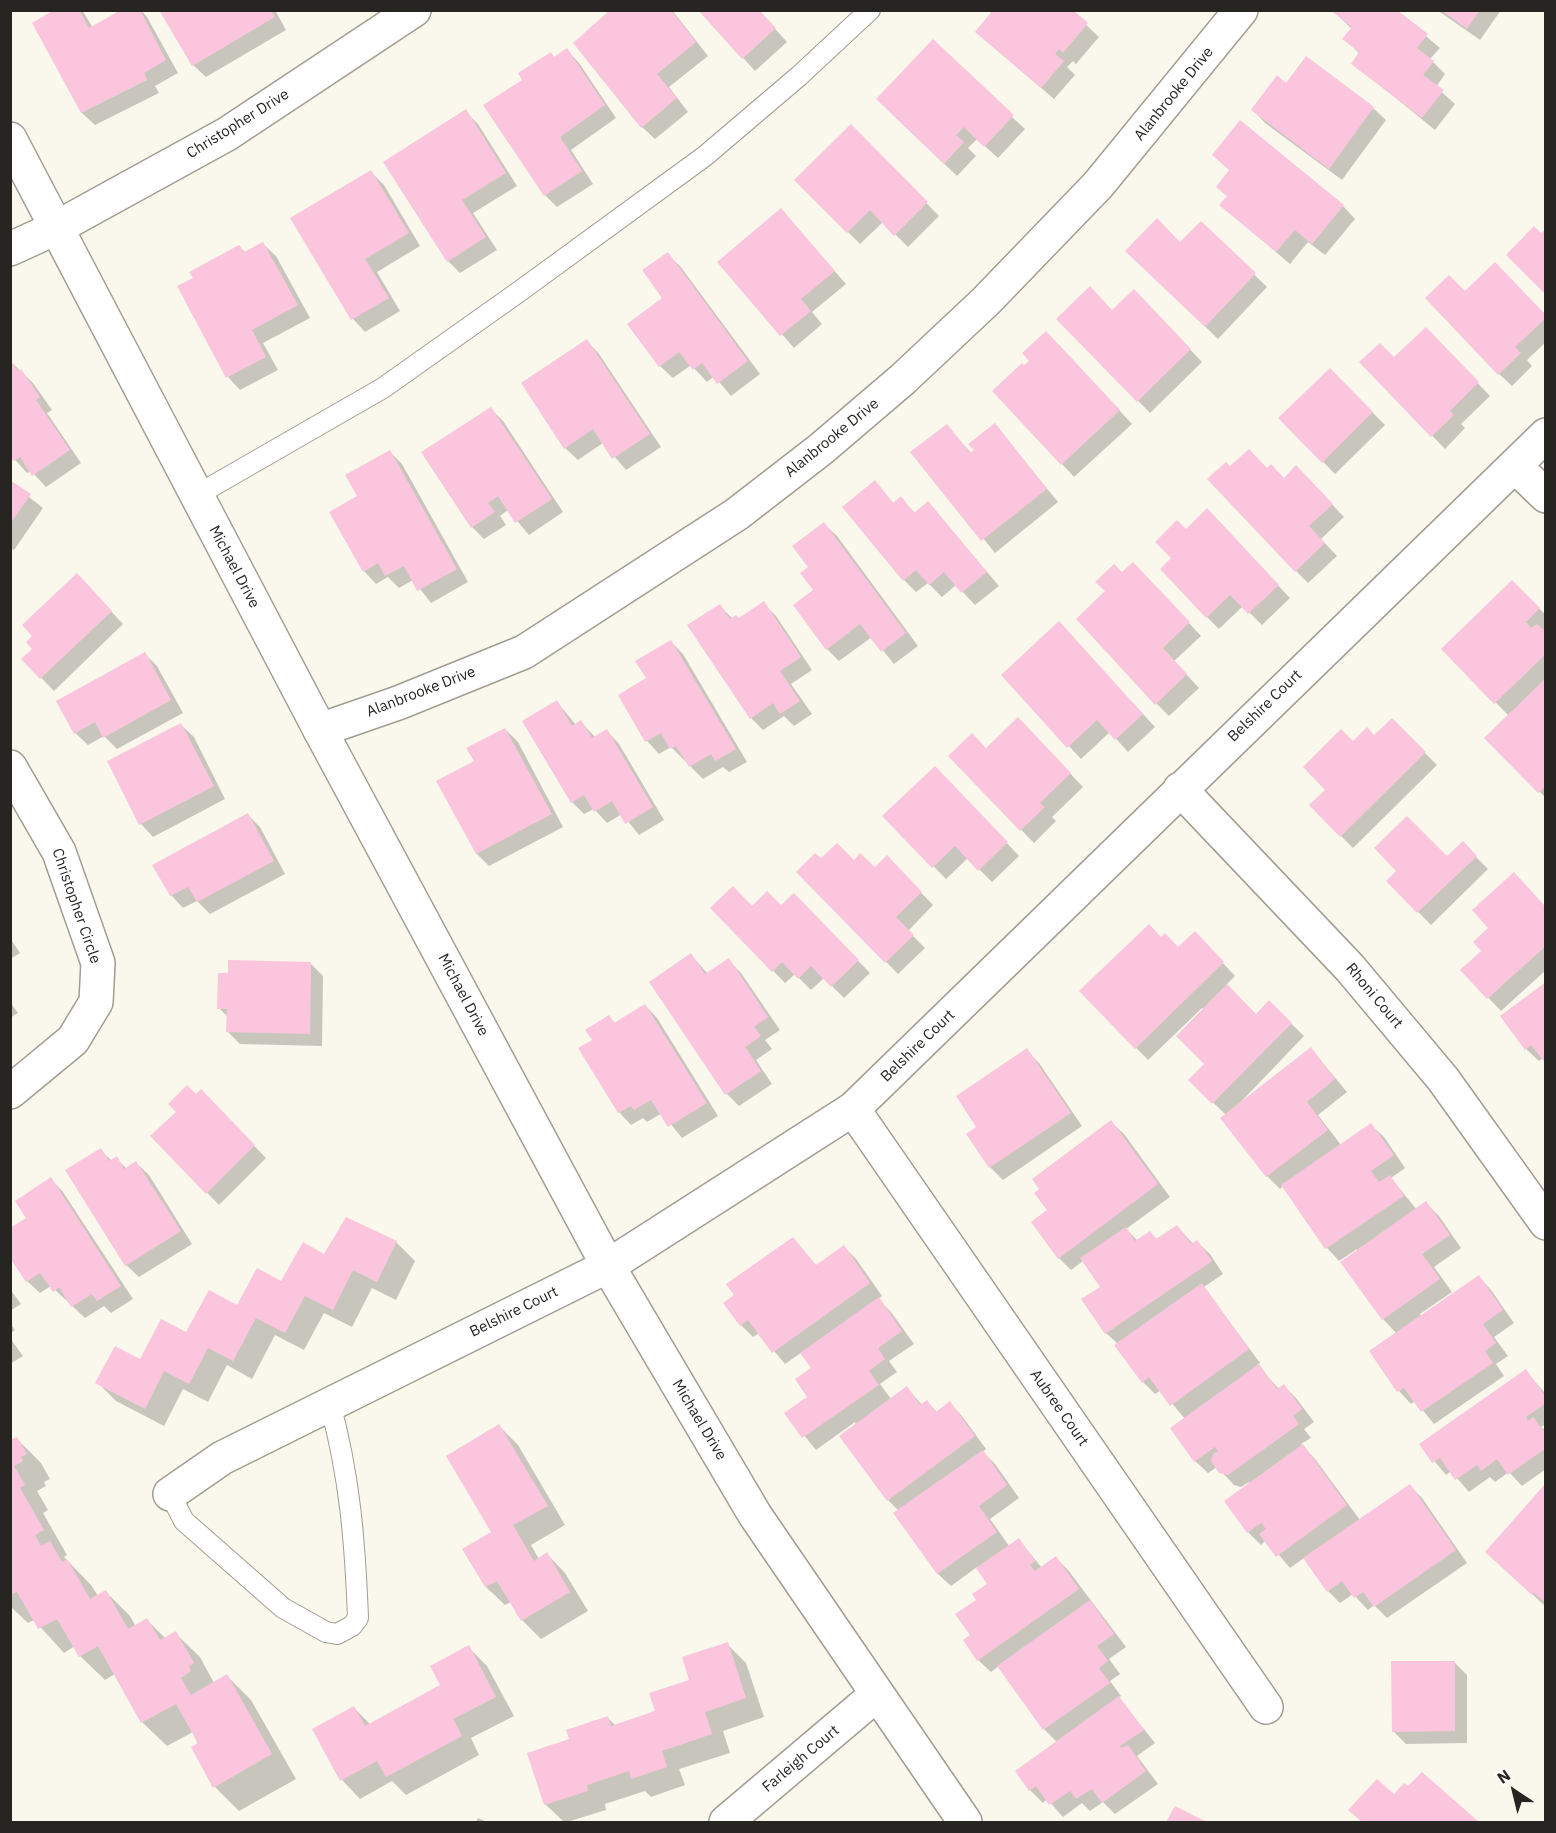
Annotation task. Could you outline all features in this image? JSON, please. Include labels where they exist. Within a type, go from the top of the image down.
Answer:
[{"type":"street","name":"Christopher Drive","points":[[56,228],[227,134],[414,10]]},
{"type":"street","name":"Alanbrooke Drive","points":[[320,730],[398,703],[524,652],[728,520],[774,485],[903,379],[986,301],[1098,184],[1242,10]]},
{"type":"street","name":"Michael Drive","points":[[10,139],[320,730],[608,1266],[755,1515],[965,1822]]},
{"type":"street","points":[[10,249],[56,228]]},
{"type":"street","name":"Belshire Court","points":[[170,1494],[222,1458],[608,1266],[853,1109],[1545,435]]},
{"type":"street","points":[[1515,466],[1545,496]]},
{"type":"street","name":"Christopher Circle","points":[[10,767],[59,852],[98,963],[96,1002],[73,1041],[10,1092]]},
{"type":"street","name":"Rhoni Court","points":[[1180,789],[1350,968],[1443,1079],[1545,1223]]},
{"type":"street","name":"Aubree Court","points":[[853,1109],[1266,1707]]},
{"type":"street","name":"Farleigh Court","points":[[726,1822],[876,1695]]},
{"type":"lane","points":[[197,495],[383,388],[520,291],[705,156],[799,76],[870,10]]},
{"type":"lane","points":[[170,1494],[184,1521],[283,1608],[326,1632],[337,1634],[351,1626],[358,1618],[355,1529],[342,1449],[330,1404]]},
{"type":"building","points":[[54,10],[79,10],[89,28],[121,10],[140,10],[166,60],[144,73],[147,80],[81,113],[32,23]]},
{"type":"building","points":[[159,10],[271,10],[275,17],[192,66]]},
{"type":"building","points":[[610,10],[671,10],[696,42],[657,74],[677,98],[641,128],[573,43]]},
{"type":"building","points":[[698,10],[759,10],[776,28],[742,59]]},
{"type":"building","points":[[993,10],[1073,10],[1088,23],[1063,53],[1059,49],[1055,54],[1064,61],[1041,88],[975,32]]},
{"type":"building","points":[[1330,10],[1397,10],[1428,34],[1417,48],[1434,61],[1423,75],[1444,90],[1422,118],[1351,64],[1359,52],[1342,39],[1352,27]]},
{"type":"building","points":[[1441,10],[1480,10],[1467,29]]},
{"type":"building","points":[[933,39],[1014,115],[984,147],[964,127],[956,135],[964,142],[944,164],[876,99]]},
{"type":"building","points":[[567,48],[605,105],[560,137],[582,171],[544,196],[483,105],[522,80],[518,73],[551,52],[554,57]]},
{"type":"building","points":[[1306,56],[1374,107],[1329,169],[1251,110],[1277,75],[1286,83]]},
{"type":"building","points":[[466,109],[506,173],[462,200],[486,237],[447,262],[383,162]]},
{"type":"building","points":[[1240,120],[1344,205],[1312,244],[1295,230],[1276,252],[1219,205],[1227,196],[1216,187],[1229,170],[1212,155]]},
{"type":"building","points":[[851,124],[928,202],[894,236],[870,210],[847,233],[794,180]]},
{"type":"building","points":[[371,170],[409,233],[365,259],[389,298],[351,320],[290,218]]},
{"type":"building","points":[[781,208],[835,271],[801,299],[811,311],[780,336],[717,262]]},
{"type":"building","points":[[1157,218],[1180,242],[1201,221],[1256,273],[1205,327],[1125,251]]},
{"type":"building","points":[[1534,226],[1541,233],[1546,228],[1546,295],[1506,255]]},
{"type":"building","points":[[263,242],[298,305],[252,330],[266,357],[226,378],[177,286],[193,278],[189,272],[239,245],[244,252]]},
{"type":"building","points":[[668,252],[748,361],[717,384],[702,363],[693,370],[679,352],[659,367],[627,324],[662,298],[642,270]]},
{"type":"building","points":[[1495,262],[1546,315],[1546,318],[1515,347],[1521,353],[1498,375],[1425,298],[1449,275],[1465,291]]},
{"type":"building","points":[[1090,286],[1112,310],[1134,289],[1191,349],[1137,402],[1056,319]]},
{"type":"building","points":[[1426,327],[1479,382],[1450,411],[1454,415],[1431,437],[1359,362],[1380,343],[1394,357]]},
{"type":"building","points":[[1046,331],[1120,410],[1061,465],[992,391],[1022,363],[1024,365],[1029,361],[1022,353]]},
{"type":"building","points":[[587,339],[650,434],[612,459],[593,429],[564,449],[521,383]]},
{"type":"building","points":[[10,360],[18,371],[21,369],[40,397],[36,400],[70,450],[32,476],[20,457],[14,461],[10,457]]},
{"type":"building","points":[[1330,368],[1373,412],[1322,463],[1278,418]]},
{"type":"building","points":[[491,407],[552,499],[515,523],[498,496],[488,503],[495,512],[471,528],[421,452]]},
{"type":"building","points":[[995,423],[1047,489],[981,541],[910,452],[947,424],[970,453],[974,450],[968,444]]},
{"type":"building","points":[[1249,449],[1267,468],[1271,464],[1284,478],[1296,465],[1333,504],[1309,526],[1325,543],[1295,572],[1207,479],[1226,462],[1230,466]]},
{"type":"building","points":[[390,450],[457,569],[417,591],[404,566],[385,576],[378,563],[363,572],[329,512],[357,496],[345,475]]},
{"type":"building","points":[[10,480],[31,494],[10,524]]},
{"type":"building","points":[[875,480],[893,503],[901,496],[914,513],[928,501],[987,572],[961,593],[944,572],[929,585],[916,570],[903,581],[842,507]]},
{"type":"building","points":[[1207,508],[1279,585],[1248,614],[1230,595],[1206,618],[1160,569],[1171,558],[1155,542],[1177,520],[1186,529]]},
{"type":"building","points":[[824,522],[906,633],[881,652],[860,624],[826,650],[793,605],[813,590],[800,573],[808,567],[792,546]]},
{"type":"building","points":[[1133,562],[1190,622],[1163,648],[1187,674],[1155,705],[1076,619],[1105,591],[1095,582],[1114,564],[1122,572]]},
{"type":"building","points":[[77,573],[112,611],[40,679],[21,659],[32,649],[26,642],[32,636],[22,625]]},
{"type":"building","points":[[1512,580],[1540,608],[1526,622],[1531,628],[1537,624],[1546,632],[1546,654],[1494,704],[1441,649]]},
{"type":"building","points":[[764,601],[801,657],[780,671],[800,701],[780,714],[773,703],[750,719],[687,625],[720,604],[730,619],[736,615],[739,618]]},
{"type":"building","points":[[1059,621],[1143,714],[1115,740],[1097,720],[1067,748],[1001,675]]},
{"type":"building","points":[[671,640],[736,749],[715,761],[711,754],[689,767],[676,746],[670,749],[661,733],[645,742],[618,695],[646,678],[635,661]]},
{"type":"building","points":[[145,652],[171,700],[103,738],[95,722],[74,734],[56,701]]},
{"type":"building","points":[[1546,678],[1546,786],[1538,793],[1484,738]]},
{"type":"building","points":[[557,700],[572,726],[581,720],[592,738],[607,729],[653,807],[625,824],[612,801],[594,812],[584,795],[571,803],[522,721]]},
{"type":"building","points":[[1018,717],[1071,773],[1040,803],[1045,807],[1020,831],[948,756],[972,733],[986,748]]},
{"type":"building","points":[[1392,718],[1426,752],[1340,837],[1309,805],[1325,790],[1303,767],[1341,729],[1353,741],[1367,727],[1374,735]]},
{"type":"building","points":[[181,723],[214,786],[139,825],[107,761]]},
{"type":"building","points":[[505,728],[552,814],[476,854],[436,781],[474,761],[466,748]]},
{"type":"building","points":[[935,766],[1008,842],[978,871],[955,846],[932,868],[882,816]]},
{"type":"building","points":[[248,813],[274,861],[197,902],[188,887],[170,896],[152,865]]},
{"type":"building","points":[[1407,816],[1447,856],[1463,841],[1477,856],[1417,913],[1386,881],[1396,871],[1374,848]]},
{"type":"building","points":[[837,843],[854,860],[860,853],[875,867],[887,855],[922,892],[896,917],[914,935],[885,963],[796,872],[815,853],[821,858]]},
{"type":"building","points":[[1514,872],[1544,905],[1546,903],[1546,946],[1487,999],[1460,970],[1481,951],[1473,942],[1488,928],[1472,910]]},
{"type":"building","points":[[733,886],[752,906],[767,891],[781,905],[794,893],[859,960],[831,987],[811,966],[798,979],[782,962],[772,972],[710,908]]},
{"type":"building","points":[[1149,924],[1161,937],[1165,933],[1178,947],[1195,931],[1224,962],[1135,1049],[1079,991]]},
{"type":"building","points":[[691,953],[705,974],[729,958],[768,1017],[754,1027],[761,1036],[745,1047],[761,1071],[725,1095],[649,982]]},
{"type":"building","points":[[228,960],[311,962],[310,1034],[226,1032],[227,1009],[217,1009],[218,973],[228,973]]},
{"type":"building","points":[[1546,982],[1546,1064],[1531,1045],[1525,1050],[1500,1016]]},
{"type":"building","points":[[1227,984],[1256,1014],[1269,1000],[1292,1023],[1212,1104],[1188,1080],[1204,1064],[1176,1036]]},
{"type":"building","points":[[645,1004],[707,1103],[668,1127],[651,1100],[634,1110],[631,1106],[618,1113],[578,1048],[592,1040],[585,1030],[609,1015],[614,1023]]},
{"type":"building","points":[[1311,1047],[1335,1079],[1307,1102],[1328,1130],[1266,1177],[1220,1118]]},
{"type":"building","points":[[1027,1048],[1071,1113],[989,1168],[966,1134],[976,1127],[956,1096]]},
{"type":"building","points":[[187,1085],[196,1094],[201,1089],[255,1145],[206,1194],[150,1136],[176,1112],[168,1104]]},
{"type":"building","points":[[1111,1120],[1158,1184],[1058,1259],[1031,1222],[1047,1210],[1034,1193],[1039,1189],[1032,1179]]},
{"type":"building","points":[[1371,1123],[1394,1155],[1371,1171],[1379,1182],[1390,1175],[1404,1196],[1325,1249],[1281,1185]]},
{"type":"building","points":[[101,1148],[109,1161],[117,1156],[124,1169],[136,1161],[181,1231],[125,1266],[65,1170]]},
{"type":"building","points":[[51,1177],[121,1286],[97,1301],[92,1294],[71,1307],[59,1287],[53,1292],[40,1273],[26,1282],[10,1258],[10,1228],[26,1218],[15,1201]]},
{"type":"building","points":[[1426,1201],[1450,1235],[1422,1254],[1440,1279],[1382,1320],[1340,1262]]},
{"type":"building","points":[[346,1217],[397,1241],[377,1282],[353,1270],[333,1310],[305,1296],[285,1333],[256,1318],[233,1361],[208,1348],[189,1384],[164,1371],[145,1409],[95,1383],[115,1346],[140,1359],[161,1319],[186,1332],[209,1290],[237,1305],[257,1268],[281,1281],[303,1242],[324,1254]]},
{"type":"building","points":[[1177,1225],[1191,1244],[1197,1240],[1212,1261],[1105,1334],[1081,1299],[1100,1287],[1080,1258],[1126,1227],[1135,1241],[1150,1231],[1156,1239]]},
{"type":"building","points":[[793,1237],[816,1265],[844,1245],[870,1283],[772,1353],[748,1320],[740,1326],[723,1303],[734,1295],[726,1284]]},
{"type":"building","points":[[1479,1275],[1503,1310],[1483,1324],[1496,1343],[1485,1351],[1493,1363],[1421,1412],[1404,1388],[1397,1392],[1369,1351]]},
{"type":"building","points":[[1202,1283],[1249,1349],[1170,1406],[1149,1377],[1142,1383],[1114,1345]]},
{"type":"building","points":[[879,1297],[902,1331],[878,1348],[885,1359],[869,1371],[879,1385],[802,1438],[784,1413],[807,1397],[795,1379],[811,1368],[800,1353]]},
{"type":"building","points":[[1259,1364],[1277,1389],[1284,1384],[1302,1409],[1293,1416],[1299,1424],[1228,1475],[1219,1473],[1211,1461],[1213,1454],[1218,1451],[1215,1447],[1194,1462],[1170,1428]]},
{"type":"building","points":[[1526,1369],[1546,1397],[1546,1403],[1526,1417],[1528,1421],[1533,1417],[1546,1434],[1546,1448],[1508,1475],[1497,1459],[1481,1471],[1477,1465],[1455,1480],[1440,1458],[1432,1463],[1419,1444]]},
{"type":"building","points":[[907,1386],[920,1405],[927,1400],[936,1412],[950,1401],[975,1436],[887,1501],[839,1436]]},
{"type":"building","points":[[499,1424],[548,1506],[513,1525],[534,1561],[547,1552],[570,1592],[521,1621],[497,1581],[485,1587],[462,1549],[491,1532],[446,1456]]},
{"type":"building","points":[[17,1437],[27,1454],[21,1457],[23,1461],[14,1466],[25,1485],[20,1488],[44,1530],[35,1535],[41,1546],[50,1541],[62,1562],[67,1559],[90,1599],[106,1590],[128,1629],[147,1618],[160,1640],[176,1631],[194,1663],[189,1666],[191,1671],[181,1678],[191,1695],[227,1674],[272,1754],[213,1788],[191,1747],[198,1743],[176,1704],[141,1723],[98,1646],[79,1657],[57,1619],[38,1629],[17,1592],[10,1595],[10,1440]]},
{"type":"building","points":[[1303,1444],[1347,1505],[1276,1557],[1259,1534],[1266,1529],[1261,1523],[1247,1533],[1224,1501]]},
{"type":"building","points":[[983,1450],[1007,1485],[979,1506],[997,1532],[937,1574],[893,1513]]},
{"type":"building","points":[[1546,1483],[1546,1603],[1534,1593],[1532,1595],[1485,1552]]},
{"type":"building","points":[[1410,1484],[1456,1550],[1374,1607],[1363,1592],[1354,1598],[1342,1581],[1327,1592],[1303,1558]]},
{"type":"building","points":[[1019,1538],[1035,1561],[1030,1565],[1035,1571],[1056,1556],[1079,1589],[977,1661],[963,1640],[970,1635],[955,1614],[976,1600],[972,1594],[987,1584],[976,1568]]},
{"type":"building","points":[[1090,1600],[1114,1634],[1097,1646],[1108,1661],[1099,1668],[1110,1683],[1043,1730],[997,1666]]},
{"type":"building","points":[[728,1642],[746,1698],[705,1712],[712,1734],[662,1751],[667,1767],[631,1779],[629,1771],[587,1785],[588,1791],[544,1805],[527,1753],[569,1739],[566,1730],[608,1716],[611,1726],[655,1711],[649,1693],[689,1680],[682,1657]]},
{"type":"building","points":[[469,1645],[496,1697],[453,1719],[462,1736],[386,1777],[377,1761],[340,1781],[312,1729],[354,1706],[365,1726],[440,1685],[430,1666]]},
{"type":"building","points":[[1391,1661],[1455,1661],[1455,1731],[1392,1732]]},
{"type":"building","points":[[1119,1696],[1144,1730],[1120,1746],[1122,1748],[1128,1745],[1146,1771],[1102,1803],[1092,1789],[1076,1799],[1070,1791],[1049,1805],[1036,1786],[1029,1791],[1015,1771]]},
{"type":"building","points":[[1422,1772],[1479,1822],[1362,1822],[1348,1810],[1377,1779],[1394,1794],[1404,1783],[1408,1786]]},
{"type":"building","points":[[1175,1806],[1207,1822],[1166,1822]]}]
